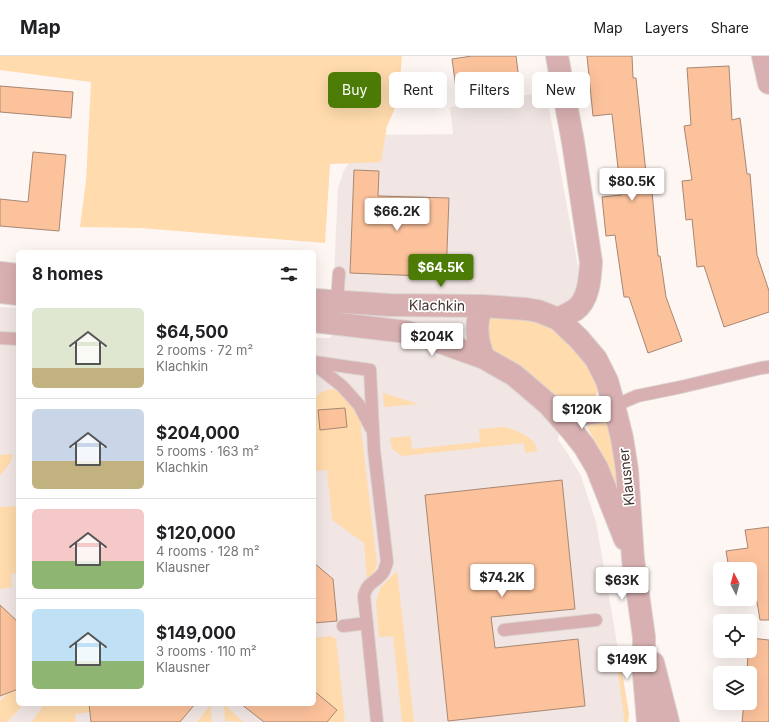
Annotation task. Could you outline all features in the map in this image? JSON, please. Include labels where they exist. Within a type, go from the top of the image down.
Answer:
[{"type":"street","points":[[556,56],[573,142],[591,262],[587,291],[580,305],[575,310],[558,319]]},
{"type":"street","points":[[763,56],[769,83]]},
{"type":"street","points":[[0,273],[16,275]]},
{"type":"street","points":[[0,292],[16,294]]},
{"type":"street","name":"Klachkin","points":[[316,300],[390,305],[483,306],[526,309],[538,311],[558,319]]},
{"type":"street","points":[[483,306],[479,312],[477,327],[480,350],[484,358]]},
{"type":"street","name":"Klausner","points":[[558,319],[579,339],[596,359],[607,381],[622,438],[627,470],[633,559],[644,637],[644,674],[648,722]]},
{"type":"street","name":"Klachkin","points":[[316,321],[407,332],[434,340],[484,358],[514,375],[548,404]]},
{"type":"street","points":[[548,404],[567,413],[581,413],[608,409],[614,406]]},
{"type":"street","name":"Klausner","points":[[548,404],[577,436],[597,468],[633,559]]},
{"type":"street","name":"Klausner","points":[[644,637],[656,670],[668,722]]},
{"type":"lane","points":[[337,302],[339,273]]},
{"type":"lane","points":[[0,338],[16,339]]},
{"type":"lane","points":[[316,363],[370,370],[373,431],[387,562],[381,574],[365,589],[364,596],[377,722]]},
{"type":"lane","points":[[316,365],[342,386],[359,405],[373,431]]},
{"type":"lane","points":[[614,406],[648,393],[769,367]]},
{"type":"lane","points":[[504,630],[596,620]]},
{"type":"lane","points":[[343,626],[367,623]]},
{"type":"shaded area","points":[[0,56],[402,56],[401,72],[389,72],[389,108],[395,108],[387,126],[381,162],[330,164],[325,243],[141,228],[80,227],[86,181],[91,82],[0,70]]},
{"type":"shaded area","points":[[532,94],[532,108],[549,108],[579,272],[558,440],[581,476],[596,522],[629,714],[628,722],[0,722],[0,307],[16,308],[16,706],[316,706],[316,338],[331,338],[338,188],[344,170],[363,142],[375,135],[453,134],[450,107],[524,108],[524,95]]},
{"type":"shaded area","points":[[488,311],[547,318],[600,380],[598,391],[592,402],[575,406],[559,399],[515,363],[487,347]]},
{"type":"shaded area","points":[[334,389],[343,395],[355,410],[360,420],[377,564],[374,573],[367,579],[364,543],[332,520],[327,470],[316,471],[316,397],[328,390]]},
{"type":"shaded area","points":[[383,393],[419,404],[384,407]]},
{"type":"shaded area","points":[[588,421],[608,421],[613,444],[618,487],[615,487],[601,452],[587,427]]},
{"type":"shaded area","points":[[505,427],[520,432],[530,438],[536,446],[537,451],[525,453],[524,443],[402,456],[392,449],[390,438],[410,436],[412,449],[480,442],[479,429]]},
{"type":"shaded area","points":[[13,454],[10,463],[0,476],[0,455]]},
{"type":"shaded area","points":[[16,506],[16,573],[11,574],[12,587],[0,589],[0,507]]},
{"type":"shaded area","points":[[397,571],[414,722],[402,722],[393,636],[379,637],[376,603],[380,588]]},
{"type":"shaded area","points":[[331,636],[336,639],[345,722],[327,722],[337,710],[316,693],[316,638]]},
{"type":"shaded area","points":[[622,672],[629,714],[628,722],[623,722],[624,716],[618,673]]},
{"type":"shaded area","points":[[16,690],[16,706],[22,706],[7,722],[0,722],[0,701],[8,693]]},
{"type":"shaded area","points":[[43,706],[89,706],[90,712],[75,714],[76,722],[32,722]]},
{"type":"shaded area","points":[[209,706],[210,706],[212,722],[197,722]]},
{"type":"shaded area","points":[[224,706],[226,706],[243,722],[225,721]]},
{"type":"building","points":[[472,56],[516,56],[518,72],[455,72],[455,81],[452,59]]},
{"type":"building","points":[[587,56],[632,56],[633,78],[636,78],[648,192],[652,192],[658,256],[660,256],[666,297],[682,341],[648,353],[629,297],[624,297],[615,235],[606,236],[602,197],[621,195],[612,114],[593,116],[590,72],[589,72]]},
{"type":"building","points":[[729,66],[732,120],[740,118],[747,174],[750,174],[757,255],[769,291],[769,312],[724,327],[704,266],[697,267],[692,219],[686,220],[682,181],[692,180],[684,126],[691,125],[687,68]]},
{"type":"building","points":[[0,86],[73,92],[71,118],[0,112]]},
{"type":"building","points":[[33,152],[66,155],[59,231],[0,226],[0,199],[28,202]]},
{"type":"building","points":[[354,170],[379,171],[378,196],[449,198],[446,277],[350,273]]},
{"type":"building","points":[[345,408],[347,427],[320,430],[318,410]]},
{"type":"building","points":[[562,480],[575,609],[491,617],[495,648],[578,639],[585,706],[448,721],[425,495]]},
{"type":"building","points":[[769,527],[769,620],[760,620],[757,602],[757,562],[728,562],[726,551],[748,548],[745,530]]},
{"type":"building","points":[[316,565],[333,579],[337,621],[316,623]]},
{"type":"building","points":[[0,605],[16,620],[16,690],[0,696]]},
{"type":"building","points":[[757,639],[769,640],[769,722],[742,722],[743,710],[757,710],[757,666],[747,666],[748,658],[757,658]]},
{"type":"building","points":[[316,693],[337,710],[327,722],[264,722],[244,706],[316,706]]},
{"type":"building","points":[[89,706],[193,706],[180,722],[91,722]]}]
